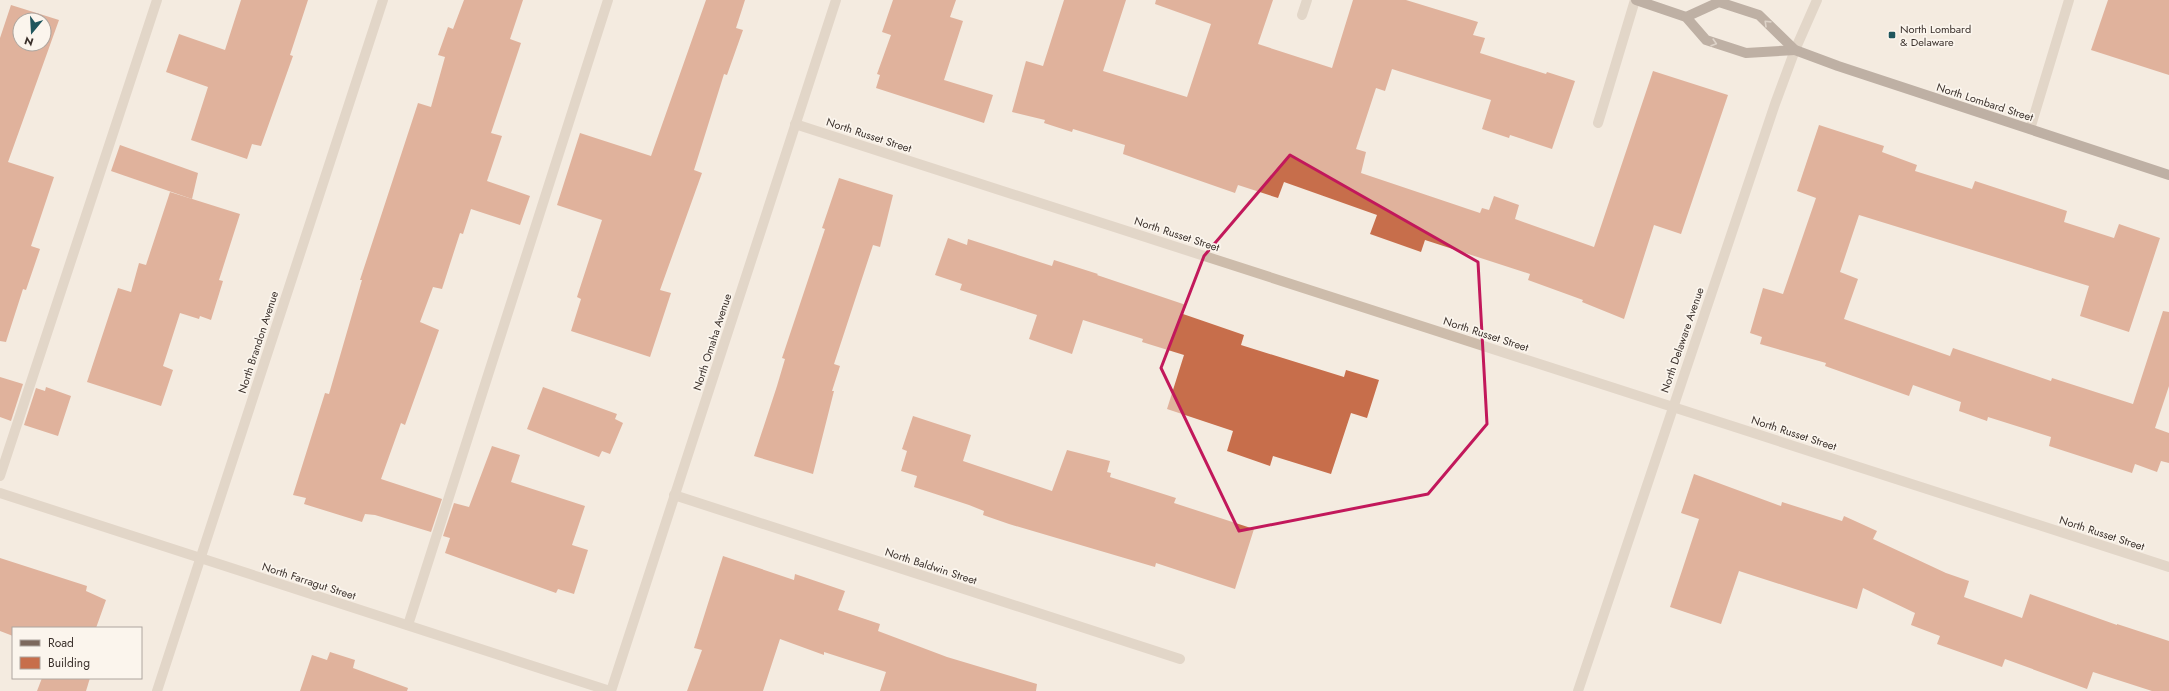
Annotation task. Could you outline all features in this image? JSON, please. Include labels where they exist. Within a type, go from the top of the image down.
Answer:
[{"type":"main road","points":[[1635,0],[1686,17]]},
{"type":"main road","name":"North Lombard Street","points":[[1795,50],[1746,53],[1706,40],[1686,17],[1719,2],[1759,15],[1795,50],[1838,66],[2169,175]]},
{"type":"street","points":[[0,476],[157,0]]},
{"type":"street","name":"North Brandon Avenue","points":[[157,691],[383,0]]},
{"type":"street","points":[[408,625],[608,0]]},
{"type":"street","name":"North Omaha Avenue","points":[[610,691],[836,0]]},
{"type":"street","points":[[1302,15],[1307,0]]},
{"type":"street","points":[[1598,123],[1635,0]]},
{"type":"street","name":"North Delaware Avenue","points":[[1578,691],[1672,406],[1795,50],[1817,0]]},
{"type":"street","points":[[2030,129],[2069,0]]},
{"type":"street","name":"North Russet Street","points":[[795,124],[2169,567]]},
{"type":"street","name":"North Farragut Street","points":[[0,493],[610,691]]},
{"type":"street","name":"North Baldwin Street","points":[[674,495],[1180,659]]},
{"type":"highlighted area","points":[[1290,155],[1478,262],[1487,424],[1428,494],[1239,531],[1161,368],[1204,256]]},
{"type":"building","points":[[241,0],[308,0],[290,55],[293,56],[261,146],[252,144],[247,159],[191,140],[208,87],[166,72],[179,34],[225,50]]},
{"type":"building","points":[[464,0],[523,0],[510,39],[521,43],[491,133],[502,136],[487,181],[530,196],[520,225],[471,209],[463,234],[460,233],[442,289],[433,287],[420,322],[439,330],[405,425],[401,423],[381,479],[442,499],[431,532],[375,515],[365,514],[362,522],[304,504],[306,498],[293,495],[325,393],[329,394],[362,280],[360,280],[418,103],[431,107],[445,57],[438,55],[448,27],[453,29]]},
{"type":"building","points":[[706,0],[745,0],[736,28],[743,30],[727,75],[724,74],[694,170],[702,173],[660,290],[671,293],[650,357],[571,331],[581,299],[577,297],[602,220],[557,205],[580,133],[651,156]]},
{"type":"building","points":[[893,0],[956,0],[950,17],[963,21],[944,80],[993,95],[984,123],[876,88],[880,75],[877,74],[891,35],[882,32]]},
{"type":"building","points":[[1064,0],[1126,0],[1103,71],[1187,97],[1211,24],[1155,4],[1156,0],[1273,0],[1258,44],[1332,68],[1353,0],[1406,0],[1478,22],[1473,35],[1485,38],[1480,53],[1546,74],[1547,72],[1575,81],[1552,149],[1510,135],[1509,138],[1482,129],[1491,100],[1392,69],[1385,91],[1376,88],[1356,149],[1366,152],[1361,173],[1480,213],[1482,208],[1489,210],[1494,196],[1519,205],[1515,219],[1594,247],[1653,71],[1728,95],[1681,234],[1654,225],[1624,319],[1582,302],[1583,300],[1528,280],[1530,274],[1425,240],[1421,252],[1370,234],[1377,215],[1284,182],[1278,198],[1238,185],[1235,193],[1123,154],[1125,145],[1073,129],[1072,132],[1044,123],[1045,120],[1012,112],[1026,61],[1043,66]]},
{"type":"building","points":[[2108,0],[2169,0],[2169,75],[2091,50]]},
{"type":"building","points":[[11,5],[33,12],[12,12],[12,52],[48,52],[8,162],[54,177],[31,246],[40,249],[26,290],[23,289],[6,342],[0,341],[0,38]]},
{"type":"building","points":[[52,18],[59,20],[52,39]]},
{"type":"building","points":[[1819,125],[1884,146],[1882,152],[1917,165],[1915,171],[1972,189],[1975,181],[2067,211],[2064,222],[2114,238],[2119,224],[2160,238],[2129,332],[2080,316],[2089,286],[1859,215],[1840,272],[1858,279],[1844,319],[1950,356],[1953,348],[2051,381],[2052,378],[2133,404],[2163,311],[2169,312],[2169,386],[2155,428],[2169,433],[2169,463],[2161,461],[2157,472],[2135,464],[2132,473],[2049,446],[2051,437],[1988,417],[1987,421],[1959,411],[1961,402],[1913,385],[1909,396],[1825,366],[1826,363],[1760,344],[1762,337],[1750,333],[1763,288],[1783,294],[1816,198],[1797,191]]},
{"type":"building","points":[[120,145],[198,173],[192,199],[111,171]]},
{"type":"building","points":[[839,178],[893,195],[880,247],[873,245],[834,364],[840,366],[832,391],[834,391],[813,474],[754,456],[785,359],[782,358],[825,229],[822,228]]},
{"type":"building","points":[[170,192],[240,214],[219,280],[223,281],[211,320],[200,316],[199,319],[180,313],[163,366],[173,370],[161,406],[87,382],[118,288],[131,292],[139,263],[146,265]]},
{"type":"building","points":[[948,238],[967,245],[968,239],[1052,266],[1054,260],[1098,274],[1097,275],[1186,305],[1183,314],[1244,335],[1241,345],[1344,377],[1346,370],[1379,380],[1367,418],[1351,413],[1331,474],[1273,456],[1270,466],[1227,451],[1233,431],[1167,409],[1184,355],[1142,342],[1143,339],[1083,320],[1072,354],[1029,339],[1037,315],[960,290],[962,284],[935,275]]},
{"type":"building","points":[[0,377],[23,384],[11,421],[0,417]]},
{"type":"building","points":[[46,387],[71,396],[58,436],[24,425],[36,388],[45,391]]},
{"type":"building","points":[[543,387],[617,414],[615,419],[623,423],[610,454],[602,451],[599,457],[527,429]]},
{"type":"building","points":[[913,416],[971,435],[963,461],[1052,491],[1067,450],[1110,461],[1107,472],[1111,473],[1110,477],[1176,498],[1174,503],[1254,529],[1235,589],[1156,563],[1155,567],[1009,524],[983,515],[984,511],[969,505],[914,487],[917,476],[901,471],[907,451],[902,449]]},
{"type":"building","points":[[492,446],[520,455],[511,482],[585,506],[572,545],[588,550],[574,594],[558,589],[556,593],[445,553],[450,538],[443,536],[454,503],[469,507]]},
{"type":"building","points":[[1694,474],[1781,506],[1782,502],[1842,521],[1844,516],[1877,531],[1873,539],[1946,573],[1969,581],[1964,597],[2022,618],[2030,594],[2117,625],[2169,641],[2169,691],[2152,691],[2093,672],[2087,689],[2005,659],[2002,667],[1937,644],[1940,636],[1911,625],[1915,613],[1863,588],[1857,609],[1739,571],[1721,624],[1670,607],[1699,519],[1681,513]]},
{"type":"building","points":[[723,556],[794,580],[795,574],[845,591],[838,610],[880,624],[878,631],[947,657],[1037,684],[1036,691],[880,691],[886,672],[824,652],[824,655],[780,639],[763,691],[687,691],[702,650],[694,648]]},
{"type":"building","points":[[0,558],[87,586],[86,591],[106,600],[96,627],[12,627],[12,636],[0,631]]},
{"type":"building","points":[[330,652],[355,660],[353,668],[408,688],[407,691],[300,691],[312,655],[327,660]]},
{"type":"building","points":[[42,679],[90,679],[86,691],[37,691]]},
{"type":"place","name":"North Lombard & Delaware","points":[[1892,35]]}]
